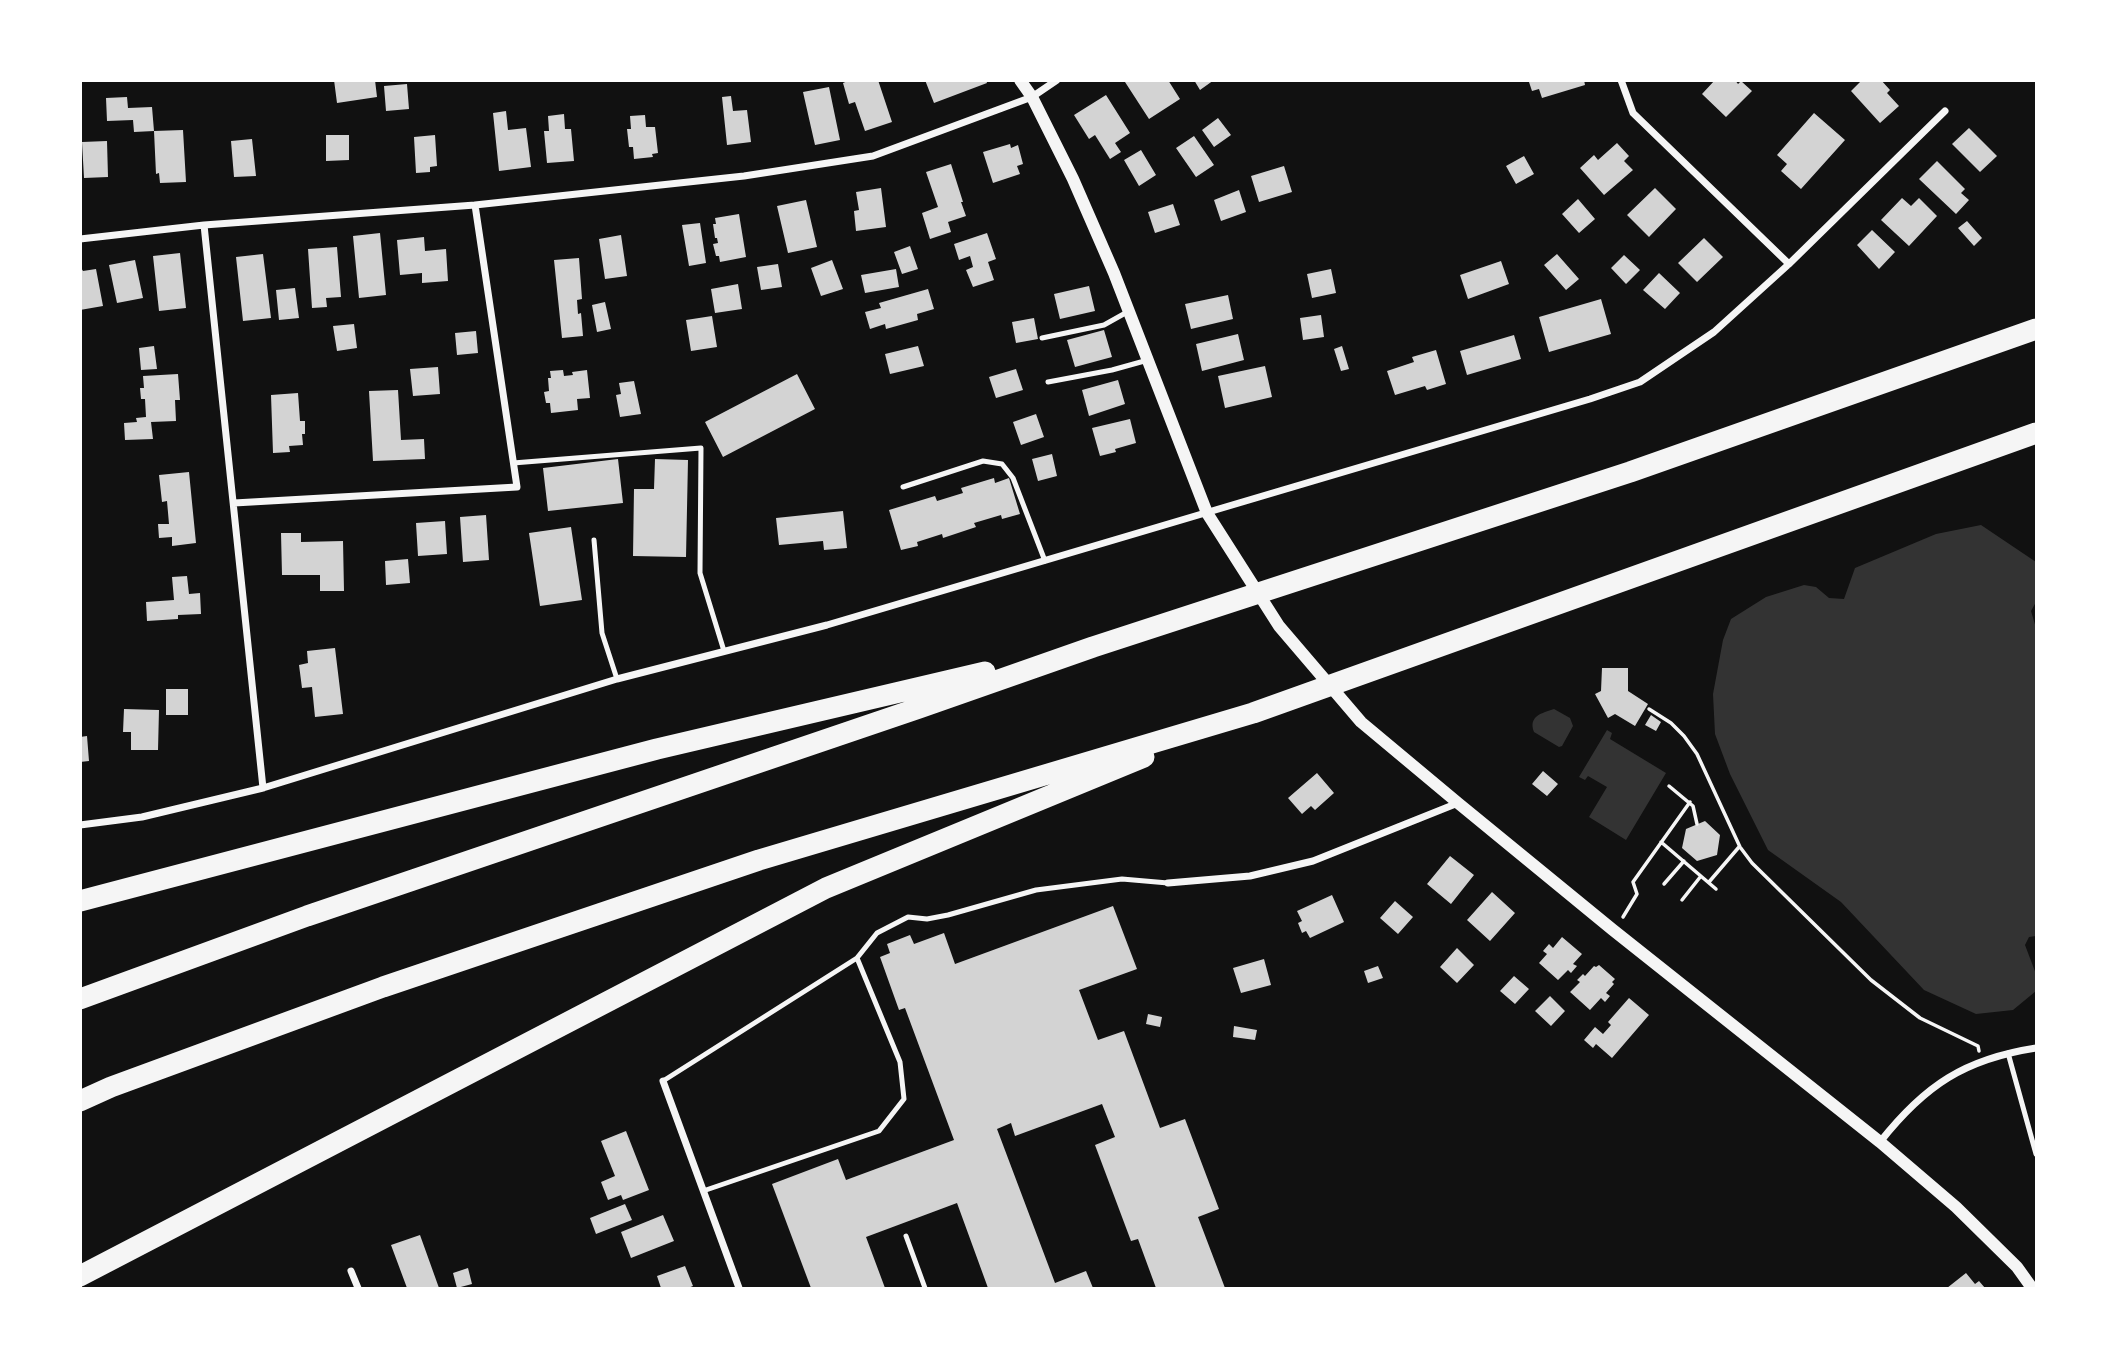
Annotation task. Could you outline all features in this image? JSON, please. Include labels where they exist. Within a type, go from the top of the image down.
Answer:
[{"type":"highway","points":[[80,999],[320,912],[1093,647],[1630,472],[2036,328]]},
{"type":"highway","points":[[80,1276],[826,888],[1253,713],[2036,433]]},
{"type":"highway","points":[[80,901],[657,749],[1093,647]]},
{"type":"highway","points":[[80,1101],[111,1087],[383,987],[759,860],[1253,713]]},
{"type":"street","points":[[1020,80],[1032,97],[1073,179],[1129,311],[1208,513],[1279,626],[1361,722],[1613,930],[1880,1142],[1956,1207],[2017,1267],[2032,1289]]},
{"type":"street","points":[[80,239],[204,225],[475,205],[744,177],[873,156],[1032,97],[1057,80]]},
{"type":"street","points":[[1620,80],[1633,113],[1789,264]]},
{"type":"street","points":[[80,825],[142,817],[263,788],[617,680],[827,625],[1208,513],[1640,382],[1714,332],[1789,264],[1945,111]]},
{"type":"street","points":[[234,503],[517,487],[475,205]]},
{"type":"street","points":[[204,225],[263,788]]},
{"type":"street","points":[[1168,883],[1250,876],[1313,860],[1458,803]]},
{"type":"street","points":[[1880,1142],[1895,1122],[1922,1096],[1949,1076],[2008,1052],[2036,1048]]},
{"type":"street","points":[[663,1081],[739,1289]]},
{"type":"street","points":[[351,1271],[358,1289]]},
{"type":"lane","points":[[1042,338],[1104,325],[1129,311]]},
{"type":"lane","points":[[1048,382],[1148,360]]},
{"type":"lane","points":[[513,463],[701,448],[700,573],[724,651]]},
{"type":"lane","points":[[902,487],[983,461],[1002,464],[1013,478],[1045,561]]},
{"type":"lane","points":[[594,540],[602,633],[617,680]]},
{"type":"lane","points":[[663,1081],[858,958],[877,933],[908,917],[927,919],[948,915],[1036,890],[1122,879],[1168,883]]},
{"type":"lane","points":[[703,1191],[880,1131],[904,1099],[900,1062],[858,958]]},
{"type":"lane","points":[[2008,1052],[2036,1154]]},
{"type":"lane","points":[[906,1236],[925,1289]]},
{"type":"path","points":[[1649,709],[1671,723],[1697,754],[1740,847],[1752,863],[1871,980],[1920,1018],[1978,1046],[1981,1062]]},
{"type":"path","points":[[1669,786],[1690,802],[1698,824]]},
{"type":"path","points":[[1613,930],[1637,894],[1633,882],[1690,802]]},
{"type":"path","points":[[1661,842],[1716,889]]},
{"type":"path","points":[[1709,883],[1740,847]]},
{"type":"path","points":[[1664,884],[1690,855]]},
{"type":"path","points":[[1682,900],[1702,876]]},
{"type":"shaded area","points":[[1981,525],[2036,562],[2036,602],[2031,611],[2036,628],[2036,936],[2029,937],[2025,945],[2036,974],[2036,991],[2013,1010],[1976,1014],[1924,990],[1841,902],[1768,850],[1730,774],[1715,734],[1713,694],[1723,640],[1731,619],[1766,597],[1804,585],[1816,587],[1829,598],[1844,599],[1855,568],[1936,534]]},
{"type":"shaded area","points":[[1554,709],[1570,718],[1573,726],[1559,747],[1534,732],[1533,727],[1537,716]]},
{"type":"shaded area","points":[[1607,730],[1612,733],[1610,739],[1666,773],[1626,840],[1589,817],[1607,787],[1588,776],[1585,780],[1579,777]]},
{"type":"building","points":[[334,80],[375,80],[377,97],[337,103]]},
{"type":"building","points":[[850,80],[878,80],[892,122],[865,131],[855,102],[849,104],[843,83]]},
{"type":"building","points":[[925,80],[986,80],[987,83],[934,103]]},
{"type":"building","points":[[1168,80],[1180,99],[1149,119],[1125,82]]},
{"type":"building","points":[[1194,80],[1214,80],[1200,90]]},
{"type":"building","points":[[1584,80],[1585,85],[1542,98],[1539,89],[1532,91],[1529,82]]},
{"type":"building","points":[[1715,80],[1735,80],[1738,84],[1741,81],[1752,91],[1726,117],[1702,94]]},
{"type":"building","points":[[1862,80],[1881,80],[1890,90],[1887,93],[1899,106],[1880,123],[1851,91]]},
{"type":"building","points":[[407,84],[409,109],[386,111],[384,86]]},
{"type":"building","points":[[829,87],[840,140],[815,145],[803,92]]},
{"type":"building","points":[[1106,95],[1130,133],[1115,143],[1121,152],[1110,159],[1095,135],[1089,139],[1074,115]]},
{"type":"building","points":[[731,96],[733,111],[747,110],[751,142],[727,145],[722,97]]},
{"type":"building","points":[[127,97],[128,108],[152,107],[154,131],[134,132],[133,120],[107,121],[106,98]]},
{"type":"building","points":[[506,111],[508,130],[526,128],[531,167],[499,171],[493,113]]},
{"type":"building","points":[[1814,113],[1845,140],[1801,189],[1781,171],[1787,164],[1777,155]]},
{"type":"building","points":[[564,114],[565,129],[571,129],[574,161],[547,163],[544,131],[549,131],[548,116]]},
{"type":"building","points":[[645,115],[646,127],[655,127],[658,153],[652,154],[653,157],[634,159],[633,147],[629,147],[627,129],[631,129],[630,116]]},
{"type":"building","points":[[1218,118],[1231,135],[1214,147],[1202,130]]},
{"type":"building","points":[[1969,128],[1997,156],[1980,172],[1952,144]]},
{"type":"building","points":[[183,130],[186,182],[160,183],[159,173],[156,174],[154,131]]},
{"type":"building","points":[[326,135],[349,135],[349,160],[326,161]]},
{"type":"building","points":[[435,135],[437,166],[430,167],[430,172],[416,173],[414,137]]},
{"type":"building","points":[[1194,136],[1214,165],[1196,177],[1176,148]]},
{"type":"building","points":[[252,139],[256,176],[234,177],[231,141]]},
{"type":"building","points":[[107,141],[108,177],[84,178],[82,142]]},
{"type":"building","points":[[1617,143],[1629,156],[1624,161],[1633,170],[1604,195],[1580,168],[1594,155],[1598,160]]},
{"type":"building","points":[[1010,144],[1011,148],[1018,145],[1023,164],[1017,166],[1020,174],[993,183],[983,152]]},
{"type":"building","points":[[1141,150],[1156,175],[1139,186],[1124,160]]},
{"type":"building","points":[[1524,156],[1534,174],[1516,184],[1506,166]]},
{"type":"building","points":[[1937,161],[1965,189],[1961,193],[1969,200],[1956,214],[1919,179]]},
{"type":"building","points":[[951,164],[966,216],[948,222],[951,232],[930,239],[922,213],[938,207],[926,172]]},
{"type":"building","points":[[1284,166],[1292,192],[1259,202],[1251,176]]},
{"type":"building","points":[[881,188],[886,227],[856,231],[854,211],[859,210],[856,192]]},
{"type":"building","points":[[1655,188],[1676,209],[1649,237],[1627,215]]},
{"type":"building","points":[[1239,190],[1246,212],[1221,221],[1214,200]]},
{"type":"building","points":[[1902,198],[1911,206],[1919,198],[1937,216],[1909,246],[1881,220]]},
{"type":"building","points":[[1578,199],[1595,219],[1579,233],[1562,214]]},
{"type":"building","points":[[806,200],[817,247],[788,253],[777,206]]},
{"type":"building","points":[[1173,204],[1180,225],[1155,233],[1148,212]]},
{"type":"building","points":[[739,214],[746,257],[720,262],[713,244],[718,243],[713,224],[716,224],[715,218]]},
{"type":"building","points":[[1967,221],[1982,238],[1974,246],[1958,228]]},
{"type":"building","points":[[700,223],[706,263],[689,266],[682,225]]},
{"type":"building","points":[[1872,230],[1895,252],[1879,269],[1857,245]]},
{"type":"building","points":[[380,233],[386,295],[359,298],[353,236]]},
{"type":"building","points":[[987,233],[996,259],[988,262],[994,280],[973,287],[966,270],[973,267],[970,256],[959,260],[954,244]]},
{"type":"building","points":[[621,235],[627,276],[605,279],[599,239]]},
{"type":"building","points":[[424,237],[425,251],[446,249],[448,281],[422,283],[422,273],[400,275],[397,240]]},
{"type":"building","points":[[1704,238],[1723,257],[1697,282],[1678,263]]},
{"type":"building","points":[[910,246],[918,269],[902,274],[894,252]]},
{"type":"building","points":[[337,247],[341,297],[326,298],[327,307],[312,308],[308,249]]},
{"type":"building","points":[[180,253],[186,308],[159,311],[153,256]]},
{"type":"building","points":[[263,254],[271,318],[243,321],[236,257]]},
{"type":"building","points":[[1557,254],[1579,279],[1566,290],[1544,265]]},
{"type":"building","points":[[1624,255],[1640,270],[1626,284],[1611,268]]},
{"type":"building","points":[[579,258],[582,299],[577,300],[583,336],[562,338],[554,260]]},
{"type":"building","points":[[135,260],[143,298],[117,303],[109,265]]},
{"type":"building","points":[[832,260],[843,289],[821,296],[811,268]]},
{"type":"building","points":[[1501,261],[1509,284],[1468,299],[1460,275]]},
{"type":"building","points":[[778,264],[782,287],[761,290],[757,267]]},
{"type":"building","points":[[80,266],[83,271],[96,269],[103,306],[80,310]]},
{"type":"building","points":[[896,269],[899,287],[865,293],[861,275]]},
{"type":"building","points":[[1331,269],[1336,293],[1312,298],[1307,274]]},
{"type":"building","points":[[1659,273],[1680,293],[1665,309],[1643,290]]},
{"type":"building","points":[[738,284],[742,309],[715,313],[711,289]]},
{"type":"building","points":[[1089,286],[1095,311],[1060,319],[1054,294]]},
{"type":"building","points":[[295,288],[299,318],[279,320],[276,290]]},
{"type":"building","points":[[928,289],[934,309],[917,314],[918,320],[886,329],[885,324],[870,329],[865,312],[881,308],[879,303]]},
{"type":"building","points":[[1228,295],[1233,319],[1191,329],[1185,304]]},
{"type":"building","points":[[1601,299],[1611,334],[1549,352],[1539,317]]},
{"type":"building","points":[[605,302],[611,329],[597,332],[592,305]]},
{"type":"building","points":[[1321,315],[1324,337],[1303,340],[1300,318]]},
{"type":"building","points":[[712,316],[717,347],[691,351],[686,320]]},
{"type":"building","points":[[1034,318],[1038,339],[1016,343],[1012,322]]},
{"type":"building","points":[[354,324],[357,348],[337,351],[333,326]]},
{"type":"building","points":[[1104,330],[1112,357],[1075,367],[1067,340]]},
{"type":"building","points":[[476,331],[478,353],[457,355],[455,333]]},
{"type":"building","points":[[1238,334],[1244,360],[1202,371],[1196,344]]},
{"type":"building","points":[[1514,335],[1521,359],[1467,375],[1460,351]]},
{"type":"building","points":[[154,346],[157,369],[141,370],[139,348]]},
{"type":"building","points":[[918,346],[924,366],[890,374],[885,354]]},
{"type":"building","points":[[1342,346],[1349,369],[1341,371],[1334,349]]},
{"type":"building","points":[[1436,350],[1446,384],[1427,390],[1425,386],[1395,395],[1387,371],[1414,362],[1412,357]]},
{"type":"building","points":[[1265,366],[1272,397],[1225,408],[1218,376]]},
{"type":"building","points":[[438,367],[440,394],[413,396],[410,369]]},
{"type":"building","points":[[1016,369],[1023,390],[996,398],[989,377]]},
{"type":"building","points":[[563,370],[564,376],[587,370],[590,398],[577,399],[578,410],[551,413],[550,403],[546,403],[544,392],[549,391],[550,371]]},
{"type":"building","points":[[178,374],[180,400],[175,400],[176,421],[151,422],[153,439],[125,440],[124,423],[137,422],[136,418],[146,417],[145,399],[141,399],[140,388],[144,388],[143,376]]},
{"type":"building","points":[[797,374],[815,409],[723,457],[705,422]]},
{"type":"building","points":[[1118,380],[1125,404],[1089,416],[1082,390]]},
{"type":"building","points":[[634,381],[641,414],[620,417],[616,395],[621,394],[619,383]]},
{"type":"building","points":[[398,390],[401,440],[424,439],[425,459],[373,461],[369,391]]},
{"type":"building","points":[[298,393],[300,421],[305,421],[303,445],[289,446],[290,452],[273,453],[271,395]]},
{"type":"building","points":[[1036,414],[1044,437],[1021,445],[1013,422]]},
{"type":"building","points":[[1130,419],[1136,443],[1100,456],[1092,428]]},
{"type":"building","points":[[1052,454],[1057,476],[1038,481],[1032,459]]},
{"type":"building","points":[[618,459],[623,503],[548,511],[543,468]]},
{"type":"building","points":[[655,459],[688,460],[686,557],[633,556],[634,489],[654,489]]},
{"type":"building","points":[[189,472],[196,543],[172,546],[172,537],[159,538],[158,524],[169,524],[167,501],[162,502],[159,475]]},
{"type":"building","points":[[994,478],[995,483],[1009,478],[1020,514],[1002,519],[1001,515],[974,523],[976,527],[943,538],[942,534],[917,542],[918,546],[901,550],[889,510],[935,496],[937,501],[963,493],[961,488]]},
{"type":"building","points":[[843,511],[847,548],[824,550],[823,541],[779,545],[776,518]]},
{"type":"building","points":[[486,515],[489,560],[463,562],[460,517]]},
{"type":"building","points":[[445,521],[447,554],[418,556],[416,523]]},
{"type":"building","points":[[571,527],[582,600],[540,606],[529,533]]},
{"type":"building","points":[[281,533],[301,533],[301,542],[343,541],[344,591],[320,591],[320,575],[282,575]]},
{"type":"building","points":[[408,559],[410,583],[386,585],[385,561]]},
{"type":"building","points":[[187,576],[189,594],[200,593],[201,614],[147,621],[146,602],[174,600],[172,577]]},
{"type":"building","points":[[335,648],[343,714],[315,717],[312,687],[302,688],[299,665],[308,663],[307,651]]},
{"type":"building","points":[[1602,668],[1628,668],[1628,691],[1648,704],[1635,726],[1615,714],[1608,718],[1595,694],[1601,691]]},
{"type":"building","points":[[166,689],[188,689],[188,715],[166,715]]},
{"type":"building","points":[[124,709],[159,710],[158,750],[131,750],[131,732],[123,732]]},
{"type":"building","points":[[1651,715],[1661,722],[1656,731],[1645,725]]},
{"type":"building","points":[[87,736],[89,761],[80,762],[80,737]]},
{"type":"building","points":[[1543,771],[1558,784],[1547,796],[1532,784]]},
{"type":"building","points":[[1317,773],[1334,793],[1315,810],[1311,806],[1302,814],[1288,798]]},
{"type":"building","points":[[1705,821],[1720,835],[1717,855],[1697,861],[1682,848],[1686,829]]},
{"type":"building","points":[[1450,856],[1474,875],[1451,904],[1427,884]]},
{"type":"building","points":[[1492,892],[1515,913],[1490,941],[1467,920]]},
{"type":"building","points":[[1332,895],[1344,922],[1310,938],[1306,931],[1302,933],[1298,923],[1302,921],[1297,911]]},
{"type":"building","points":[[1395,901],[1413,917],[1398,934],[1380,918]]},
{"type":"building","points":[[1113,906],[1137,969],[1079,990],[1098,1040],[1124,1031],[1160,1128],[1185,1119],[1219,1209],[1198,1217],[1225,1288],[1156,1288],[1138,1239],[1131,1241],[1095,1145],[1115,1137],[1102,1104],[1015,1136],[1011,1123],[997,1129],[1055,1283],[1086,1271],[1093,1288],[988,1288],[957,1203],[866,1237],[885,1288],[811,1288],[772,1184],[838,1159],[846,1180],[954,1140],[905,1008],[899,1010],[880,957],[890,953],[887,944],[910,935],[914,944],[944,933],[955,964]]},
{"type":"building","points":[[1562,937],[1582,954],[1573,964],[1577,966],[1571,973],[1568,970],[1558,980],[1539,963],[1547,954],[1543,951],[1549,944],[1553,948]]},
{"type":"building","points":[[1457,948],[1474,965],[1457,983],[1440,967]]},
{"type":"building","points":[[1264,959],[1271,985],[1241,993],[1233,968]]},
{"type":"building","points":[[1599,965],[1615,979],[1612,982],[1614,984],[1606,993],[1610,996],[1605,1002],[1601,998],[1590,1010],[1570,992],[1580,982],[1577,980],[1583,974],[1585,976],[1594,966]]},
{"type":"building","points":[[1378,966],[1383,978],[1368,983],[1364,971]]},
{"type":"building","points":[[1514,976],[1529,989],[1515,1004],[1500,991]]},
{"type":"building","points":[[1550,996],[1565,1011],[1551,1026],[1535,1011]]},
{"type":"building","points":[[1629,998],[1649,1015],[1612,1058],[1596,1044],[1593,1048],[1584,1040],[1595,1027],[1603,1034],[1611,1025],[1608,1022]]},
{"type":"building","points":[[1148,1014],[1162,1017],[1160,1027],[1146,1024]]},
{"type":"building","points":[[1234,1026],[1257,1030],[1255,1040],[1233,1037]]},
{"type":"building","points":[[626,1131],[649,1190],[623,1200],[621,1195],[608,1200],[601,1182],[615,1176],[601,1141]]},
{"type":"building","points":[[625,1204],[632,1220],[596,1234],[590,1218]]},
{"type":"building","points":[[663,1215],[674,1241],[631,1258],[621,1232]]},
{"type":"building","points":[[420,1235],[439,1288],[407,1288],[391,1245]]},
{"type":"building","points":[[685,1266],[693,1286],[661,1288],[657,1276]]},
{"type":"building","points":[[468,1268],[472,1284],[457,1288],[453,1273]]},
{"type":"building","points":[[1966,1273],[1975,1284],[1979,1281],[1985,1288],[1947,1288]]}]
